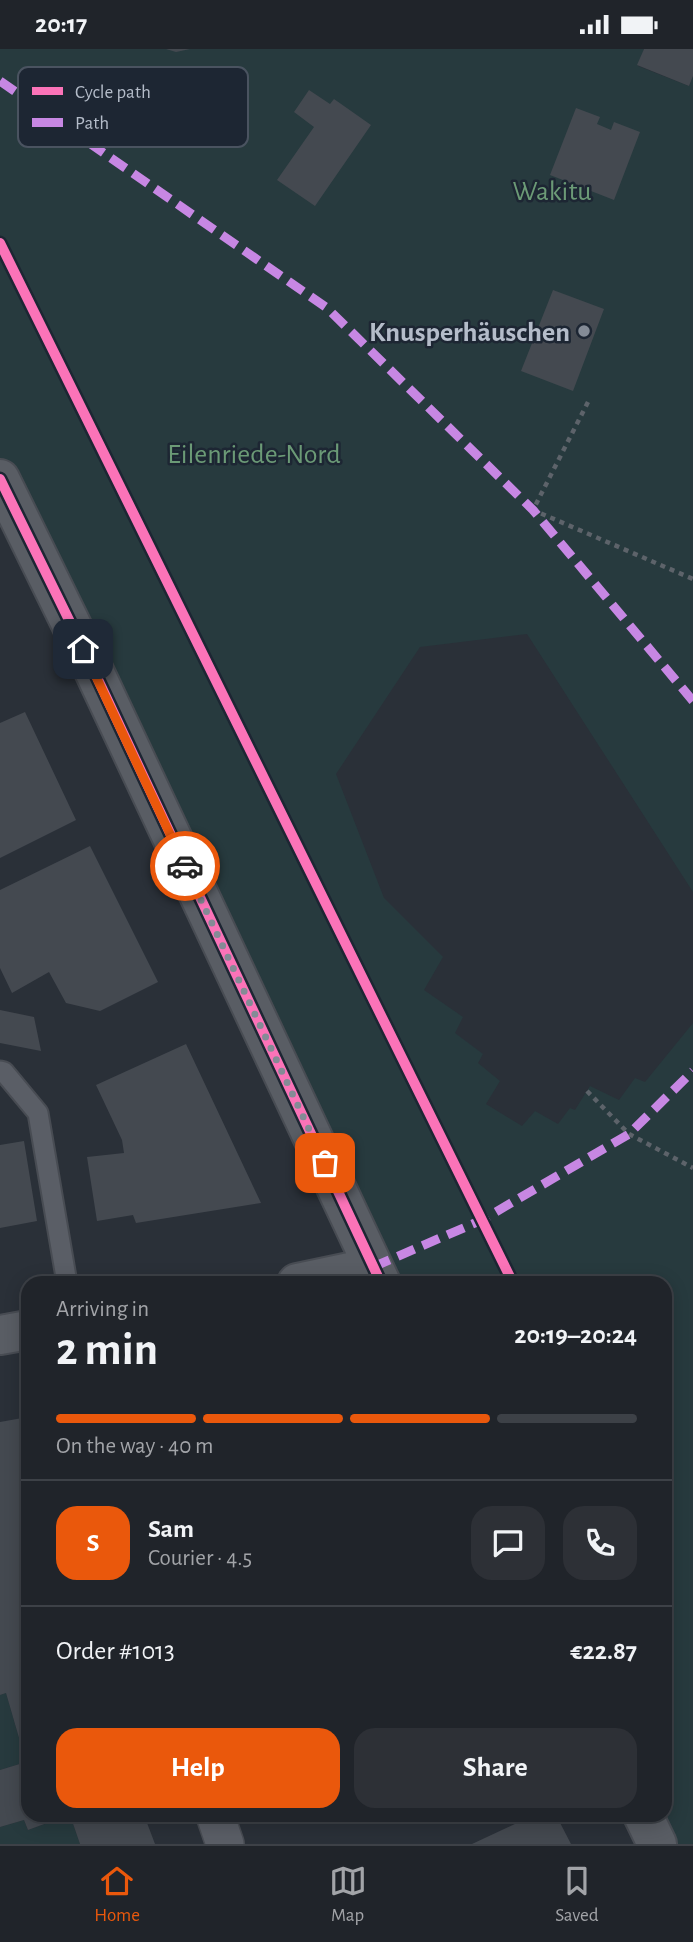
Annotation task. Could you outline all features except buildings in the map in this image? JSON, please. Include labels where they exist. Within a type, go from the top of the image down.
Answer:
[{"type":"street","points":[[0,479],[94,671],[377,1275]]},
{"type":"street","points":[[0,1335],[21,1331]]},
{"type":"street","points":[[217,1822],[225,1844]]},
{"type":"street","points":[[646,1822],[657,1844]]},
{"type":"lane","points":[[0,1071],[5,1072],[38,1113],[66,1276]]},
{"type":"path","points":[[588,402],[533,510],[693,579]]},
{"type":"path","points":[[587,1091],[629,1134],[693,1168]]},
{"type":"green space","name":"Eilenriede-Nord","points":[[0,49],[644,49],[638,66],[689,86],[693,76],[693,892],[527,634],[420,647],[336,774],[384,898],[443,957],[424,990],[463,1017],[455,1033],[483,1054],[478,1063],[500,1081],[486,1104],[522,1126],[535,1111],[558,1124],[570,1108],[575,1110],[590,1086],[619,1100],[635,1078],[645,1082],[693,1023],[693,1844],[657,1844],[646,1822],[672,1822],[672,1276],[378,1276],[0,479]]},
{"type":"green space","points":[[6,1693],[21,1745],[21,1764],[0,1770],[0,1695]]},
{"type":"green space","points":[[21,1821],[25,1822],[28,1830],[50,1822],[72,1822],[80,1844],[0,1844],[0,1827]]},
{"type":"marked path","points":[[0,81],[18,93]]},
{"type":"marked path","points":[[95,147],[327,308],[533,510],[693,701]]},
{"type":"marked path","points":[[373,1267],[482,1220],[629,1134],[693,1071]]},
{"type":"cycle path","points":[[0,243],[510,1276]]},
{"type":"cycle path","points":[[0,479],[94,671],[378,1276]]},
{"type":"way so far","points":[[185,866],[325,1163]]},
{"type":"place","name":"Knusperhäuschen","points":[[584,331]]},
{"type":"route","points":[[83,649],[185,866]]},
{"type":"park label","name":"Wakitu","points":[[552,190]]}]
